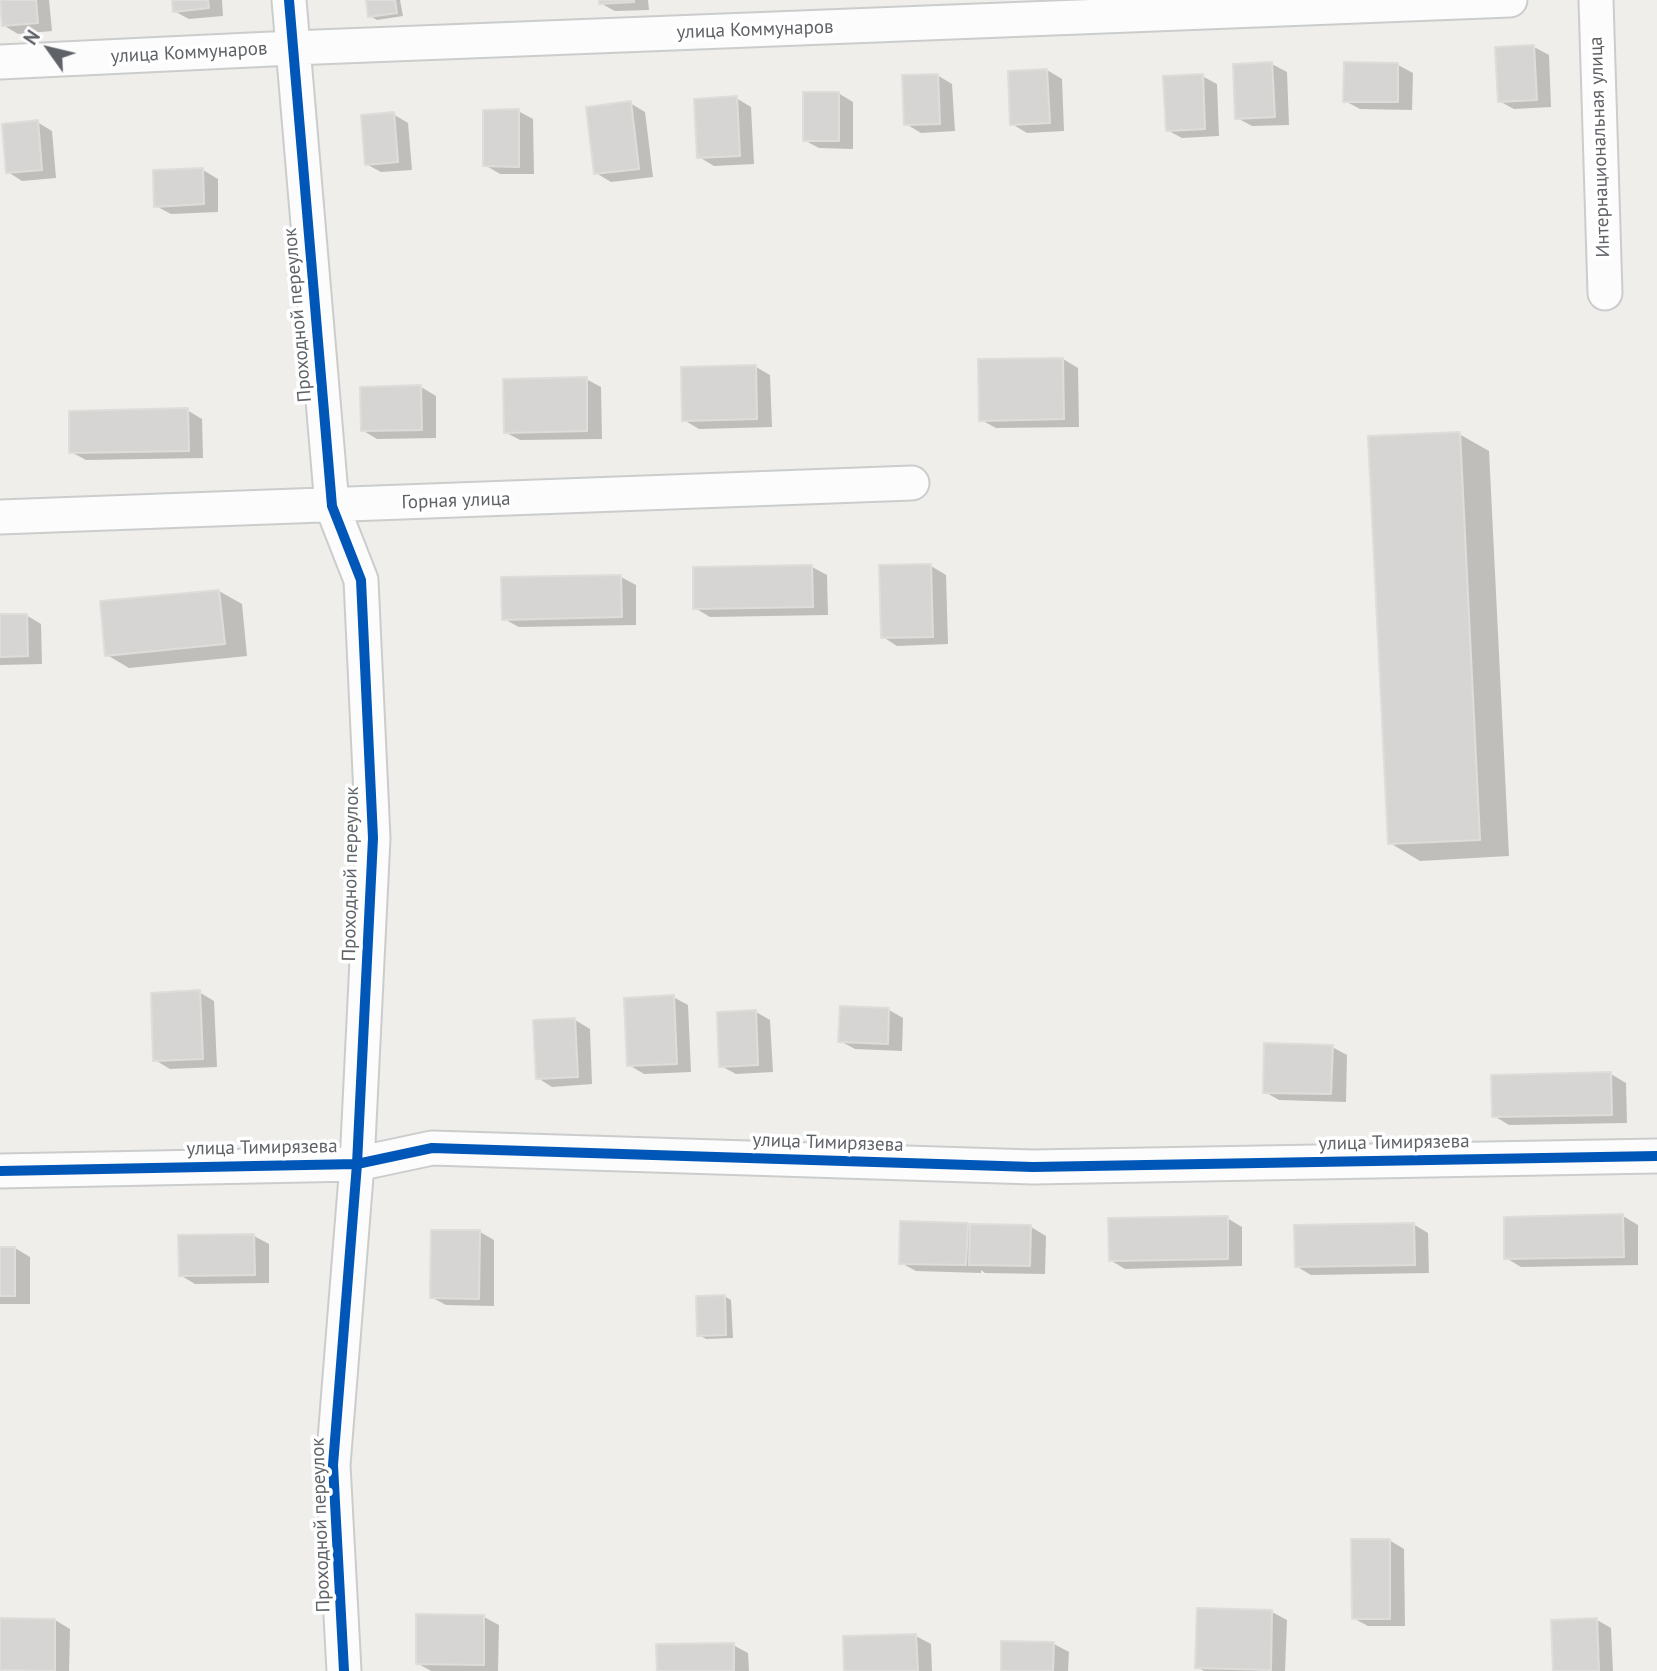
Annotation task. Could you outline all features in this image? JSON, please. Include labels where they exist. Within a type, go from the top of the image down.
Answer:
[{"type":"street","name":"Проходной переулок","points":[[289,0],[332,506],[361,580],[373,838],[357,1164],[333,1465],[344,1671]]},
{"type":"street","name":"улица Коммунаров","points":[[0,62],[1510,0]]},
{"type":"street","name":"Интернациональная улица","points":[[1596,0],[1605,293]]},
{"type":"street","name":"Горная улица","points":[[0,517],[912,483]]},
{"type":"street","name":"улица Тимирязева","points":[[0,1171],[357,1164],[432,1149],[1032,1167],[1657,1156]]},
{"type":"building","points":[[0,0],[36,0],[38,23],[2,26]]},
{"type":"building","points":[[172,0],[208,0],[209,8],[173,12]]},
{"type":"building","points":[[366,0],[395,0],[397,13],[368,17]]},
{"type":"building","points":[[599,0],[634,0],[634,2],[599,4]]},
{"type":"building","points":[[1534,45],[1537,100],[1498,102],[1495,47]]},
{"type":"building","points":[[1272,62],[1275,117],[1235,119],[1233,64]]},
{"type":"building","points":[[1344,62],[1398,63],[1398,102],[1343,102]]},
{"type":"building","points":[[1047,69],[1050,123],[1010,125],[1008,71]]},
{"type":"building","points":[[938,74],[940,124],[904,125],[902,75]]},
{"type":"building","points":[[1203,74],[1205,129],[1166,131],[1163,76]]},
{"type":"building","points":[[803,92],[839,92],[839,141],[803,141]]},
{"type":"building","points":[[737,96],[740,156],[697,158],[694,99]]},
{"type":"building","points":[[631,101],[639,169],[594,174],[586,107]]},
{"type":"building","points":[[519,109],[519,167],[483,166],[483,110]]},
{"type":"building","points":[[394,112],[398,162],[365,165],[361,115]]},
{"type":"building","points":[[38,120],[42,170],[6,173],[2,124]]},
{"type":"building","points":[[203,168],[204,204],[154,207],[153,170]]},
{"type":"building","points":[[1063,358],[1064,419],[979,421],[978,359]]},
{"type":"building","points":[[756,365],[757,419],[682,421],[681,367]]},
{"type":"building","points":[[587,377],[587,431],[504,433],[503,379]]},
{"type":"building","points":[[421,385],[422,430],[361,431],[360,387]]},
{"type":"building","points":[[188,408],[189,451],[69,453],[69,411]]},
{"type":"building","points":[[1460,432],[1480,840],[1388,844],[1368,436]]},
{"type":"building","points":[[931,564],[933,637],[881,638],[879,565]]},
{"type":"building","points":[[812,565],[813,607],[693,609],[693,567]]},
{"type":"building","points":[[621,575],[622,617],[502,620],[501,577]]},
{"type":"building","points":[[219,590],[225,644],[105,656],[100,601]]},
{"type":"building","points":[[0,614],[27,614],[28,656],[0,657]]},
{"type":"building","points":[[200,990],[203,1059],[153,1061],[151,993]]},
{"type":"building","points":[[674,995],[677,1064],[627,1066],[624,998]]},
{"type":"building","points":[[840,1006],[889,1008],[888,1044],[838,1042]]},
{"type":"building","points":[[756,1010],[758,1065],[719,1067],[717,1012]]},
{"type":"building","points":[[575,1018],[578,1077],[536,1079],[533,1020]]},
{"type":"building","points":[[1264,1043],[1333,1045],[1331,1094],[1263,1093]]},
{"type":"building","points":[[1611,1072],[1612,1115],[1492,1117],[1491,1075]]},
{"type":"building","points":[[1623,1214],[1624,1257],[1504,1259],[1504,1217]]},
{"type":"building","points":[[1228,1216],[1228,1259],[1109,1261],[1108,1218]]},
{"type":"building","points":[[900,1221],[968,1223],[966,1265],[899,1264]]},
{"type":"building","points":[[1414,1223],[1415,1265],[1295,1267],[1294,1225]]},
{"type":"building","points":[[970,1224],[1031,1225],[1030,1266],[969,1265]]},
{"type":"building","points":[[431,1230],[480,1230],[479,1299],[430,1298]]},
{"type":"building","points":[[254,1234],[255,1275],[179,1276],[178,1235]]},
{"type":"building","points":[[0,1247],[15,1247],[15,1296],[0,1296]]},
{"type":"building","points":[[725,1295],[726,1335],[697,1336],[696,1296]]},
{"type":"building","points":[[1351,1539],[1390,1539],[1390,1619],[1352,1619]]},
{"type":"building","points":[[1197,1608],[1272,1610],[1271,1670],[1195,1668]]},
{"type":"building","points":[[416,1614],[484,1615],[484,1665],[416,1664]]},
{"type":"building","points":[[0,1618],[55,1619],[55,1671],[0,1670]]},
{"type":"building","points":[[1597,1618],[1599,1671],[1553,1671],[1551,1620]]},
{"type":"building","points":[[916,1634],[918,1671],[844,1671],[843,1636]]},
{"type":"building","points":[[1001,1641],[1054,1642],[1053,1671],[1001,1671]]},
{"type":"building","points":[[734,1643],[734,1671],[657,1671],[656,1644]]},
{"type":"cycle path","points":[[289,0],[332,506],[361,580],[373,838],[357,1164],[333,1465],[344,1671]]},
{"type":"cycle path","points":[[0,1171],[357,1164],[432,1148],[1033,1167],[1657,1156]]}]
